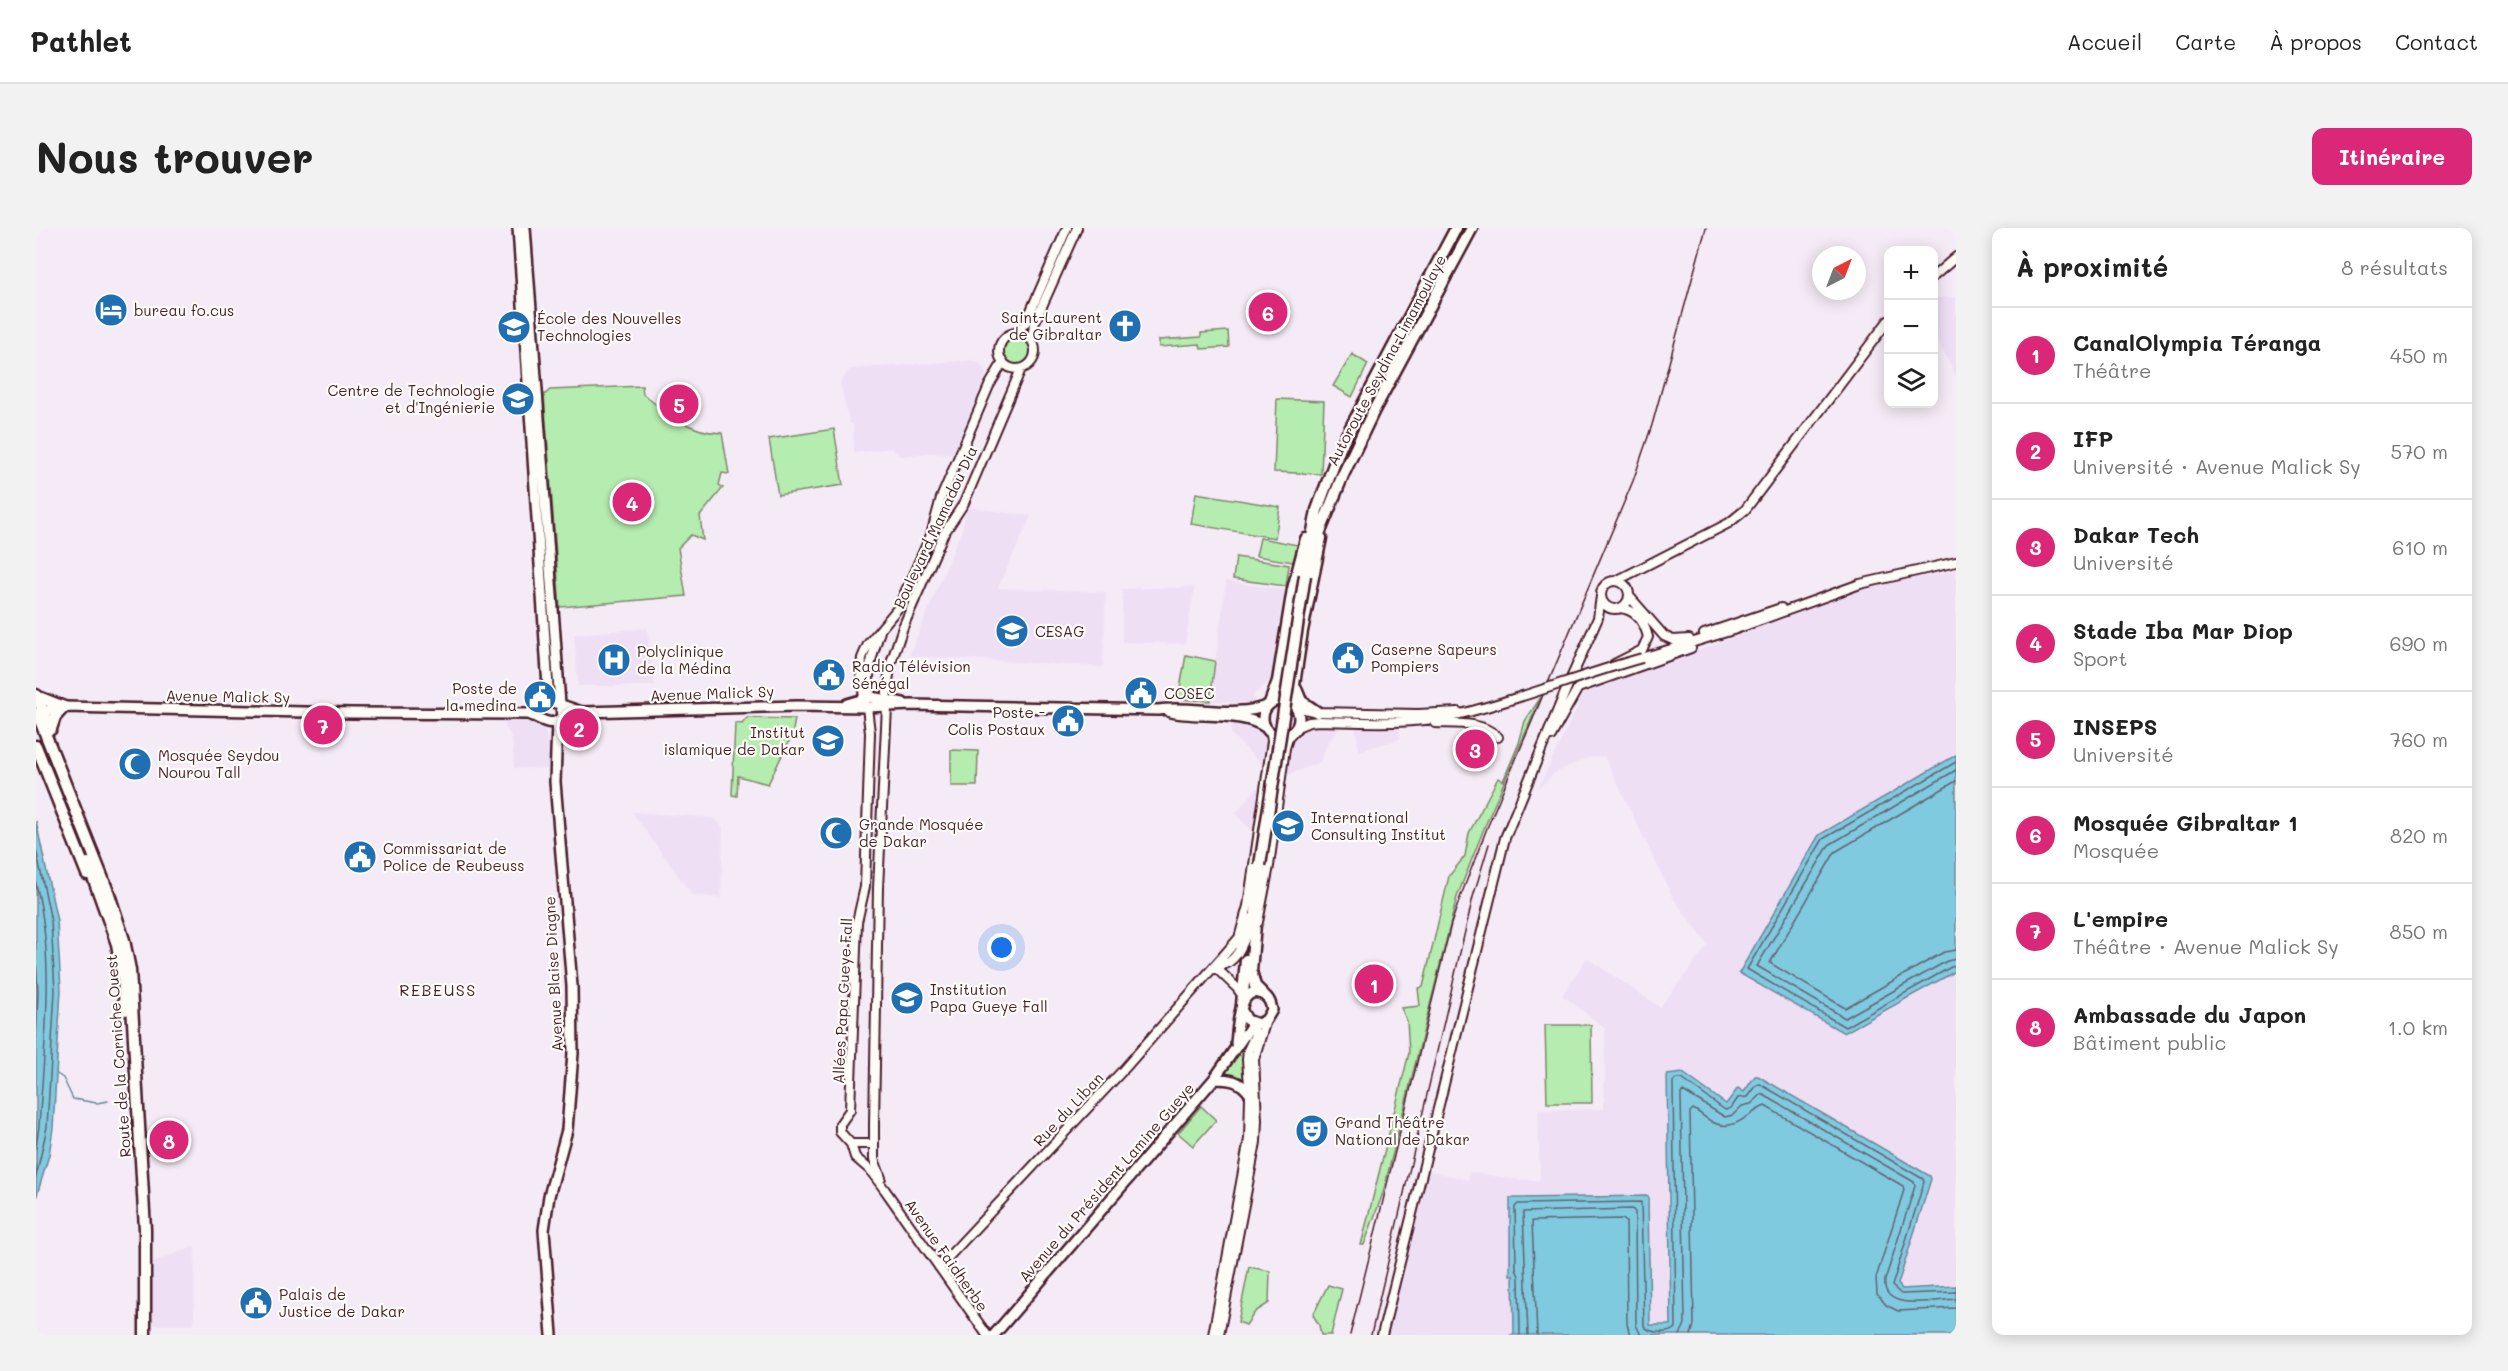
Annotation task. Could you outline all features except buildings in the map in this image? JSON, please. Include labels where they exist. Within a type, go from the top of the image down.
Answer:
[{"type":"highway","name":"Autoroute Seydina-Limamoulaye","points":[[1253,936],[1260,865],[1306,570],[1322,512],[1324,486],[1357,414],[1456,228]]},
{"type":"highway","name":"Autoroute Seydina-Limamoulaye","points":[[1322,512],[1472,228]]},
{"type":"highway","points":[[1295,706],[1297,666],[1322,512]]},
{"type":"highway","points":[[1269,704],[1275,694],[1278,681],[1300,559],[1322,512]]},
{"type":"highway","points":[[1297,666],[1298,696],[1304,704],[1317,712]]},
{"type":"highway","points":[[36,695],[64,707],[55,717],[51,729]]},
{"type":"highway","points":[[36,695],[39,718],[51,729],[84,819],[91,854]]},
{"type":"highway","name":"Route de la Corniche Ouest","points":[[39,718],[116,915],[130,970],[145,1229],[145,1335]]},
{"type":"highway","name":"Route de la Corniche Ouest","points":[[39,718],[117,944],[123,978],[138,1238],[138,1335]]},
{"type":"highway","points":[[36,746],[85,871],[98,891]]},
{"type":"highway","points":[[1253,936],[1252,977],[1255,986],[1263,994]]},
{"type":"highway","points":[[1242,1003],[1246,960],[1253,936]]},
{"type":"main road","points":[[518,228],[537,489],[548,687],[540,712],[552,722],[563,713],[560,705],[525,228]]},
{"type":"main road","points":[[867,701],[911,705],[1159,710],[1256,721],[1268,730],[1284,736],[1296,728],[1299,717],[1295,706],[1283,700],[1252,710],[1178,707],[1159,710]]},
{"type":"main road","points":[[528,714],[553,701],[560,705]]},
{"type":"main road","name":"Avenue Malick Sy","points":[[39,718],[64,707],[528,714],[552,722],[585,712],[841,705],[867,701]]},
{"type":"main road","points":[[1268,730],[1263,717],[1269,704]]},
{"type":"main road","name":"Avenue Malick Sy","points":[[560,705],[585,712]]},
{"type":"main road","name":"Avenue Blaise Diagne","points":[[552,722],[572,986],[573,1053],[567,1130],[549,1196],[544,1230],[552,1335]]},
{"type":"main road","points":[[1252,993],[1263,994],[1272,1006],[1272,1013],[1266,1020],[1253,1023],[1245,1018],[1242,1003],[1252,993]]},
{"type":"main road","name":"Avenue du Président Lamine Gueye","points":[[1236,1045],[1242,1003]]},
{"type":"main road","name":"Avenue du Président Lamine Gueye","points":[[994,1335],[1214,1079],[1253,1023]]},
{"type":"main road","points":[[1214,1079],[1236,1081],[1250,1094]]},
{"type":"street","points":[[1018,333],[1026,322],[1067,228]]},
{"type":"street","points":[[1032,339],[1018,333],[1006,336],[1001,342],[999,354],[1003,362],[1010,368],[1021,369],[1030,364],[1035,356],[1036,348],[1032,339],[1034,324],[1077,228]]},
{"type":"street","points":[[1938,273],[1956,257]]},
{"type":"street","points":[[1382,1335],[1505,838],[1598,618],[1605,585],[1728,523],[1745,510],[1884,326]]},
{"type":"street","name":"Boulevard Mamadou Dia","points":[[867,701],[869,663],[880,632],[898,608],[931,535],[940,498],[989,386],[1003,362]]},
{"type":"street","name":"Boulevard Mamadou Dia","points":[[886,703],[890,666],[903,627],[943,535],[964,503],[1021,369]]},
{"type":"street","points":[[1663,650],[1768,612],[1860,584],[1956,562]]},
{"type":"street","points":[[1598,618],[1627,603],[1634,570]]},
{"type":"street","points":[[1616,581],[1624,584],[1663,635],[1673,640],[1689,639]]},
{"type":"street","points":[[1601,596],[1605,604],[1629,609],[1644,625],[1648,637],[1639,656]]},
{"type":"street","points":[[1568,686],[1578,688],[1802,603]]},
{"type":"street","points":[[1406,722],[1472,711],[1513,700],[1639,656],[1734,630]]},
{"type":"street","points":[[1648,637],[1663,635]]},
{"type":"street","points":[[1663,635],[1663,650]]},
{"type":"street","points":[[1539,757],[1578,688]]},
{"type":"street","name":"Allées Papa Gueye Fall","points":[[851,1144],[840,1132],[840,1128],[850,1110],[857,922],[865,887],[870,733],[867,701]]},
{"type":"street","points":[[864,1164],[873,1159],[874,1144],[878,888],[886,703]]},
{"type":"street","points":[[1295,706],[1317,712],[1450,715]]},
{"type":"street","points":[[1253,936],[1262,911],[1285,748],[1288,738],[1296,728],[1309,722],[1319,721],[1406,722],[1479,726],[1498,737]]},
{"type":"street","points":[[1216,967],[1239,938],[1245,920],[1272,747],[1268,730]]},
{"type":"street","points":[[1216,967],[1226,965],[1235,956],[1256,908]]},
{"type":"street","points":[[1216,967],[1238,988],[1242,1003]]},
{"type":"street","name":"Rue du Liban","points":[[939,1267],[1216,967]]},
{"type":"street","points":[[1219,1335],[1256,1142],[1254,1059],[1266,1020]]},
{"type":"street","points":[[1213,1335],[1247,1155],[1251,1119],[1247,1055],[1255,1035],[1253,1023]]},
{"type":"street","points":[[851,1144],[874,1144]]},
{"type":"street","name":"Avenue Faidherbe","points":[[851,1144],[855,1157],[864,1164],[885,1190],[987,1335]]},
{"type":"street","name":"Avenue Faidherbe","points":[[873,1159],[885,1190]]},
{"type":"shaded area","points":[[1956,297],[1956,377],[1938,340],[1938,298]]},
{"type":"shaded area","points":[[973,360],[980,363],[987,375],[952,455],[928,453],[901,456],[892,448],[854,453],[853,424],[850,424],[840,383],[850,369]]},
{"type":"shaded area","name":"CESAG","points":[[968,507],[1031,516],[998,588],[1106,592],[1103,667],[909,656],[962,529]]},
{"type":"shaded area","points":[[1956,570],[1956,1335],[1387,1335],[1428,1170],[1468,1180],[1470,1172],[1512,1179],[1539,1180],[1538,1110],[1604,1109],[1605,1028],[1562,995],[1587,958],[1660,1007],[1708,945],[1673,898],[1604,756],[1584,759],[1553,774],[1538,789],[1583,694],[1866,588]]},
{"type":"shaded area","points":[[1226,581],[1286,590],[1280,614],[1271,679],[1253,696],[1254,704],[1210,701]]},
{"type":"shaded area","points":[[1195,587],[1185,644],[1122,642],[1122,589]]},
{"type":"shaded area","name":"Polyclinique de la Médina","points":[[647,628],[655,686],[578,686],[574,634]]},
{"type":"shaded area","points":[[500,718],[533,718],[541,722],[552,751],[551,769],[514,768],[512,738]]},
{"type":"shaded area","points":[[1231,720],[1262,728],[1267,734],[1266,769],[1231,734]]},
{"type":"shaded area","points":[[1314,725],[1341,727],[1328,743],[1320,762],[1287,775],[1292,740],[1301,731]]},
{"type":"shaded area","points":[[1355,725],[1399,725],[1400,739],[1359,751]]},
{"type":"shaded area","points":[[1264,780],[1256,835],[1235,814]]},
{"type":"shaded area","points":[[632,812],[715,818],[723,827],[721,898],[692,895]]},
{"type":"shaded area","points":[[195,1246],[194,1325],[152,1325],[153,1262]]},
{"type":"green space","points":[[1228,331],[1229,347],[1201,349],[1200,344],[1159,347],[1159,340],[1201,337],[1201,333]]},
{"type":"green space","points":[[1018,334],[1030,338],[1034,350],[1030,362],[1018,366],[1006,362],[1002,350],[1006,338]]},
{"type":"green space","points":[[1352,354],[1368,364],[1352,397],[1333,386]]},
{"type":"green space","points":[[642,386],[643,394],[680,421],[700,430],[722,433],[729,474],[722,473],[719,485],[723,488],[700,516],[703,540],[691,535],[678,548],[686,596],[560,607],[544,395],[550,390]]},
{"type":"green space","points":[[1277,399],[1324,401],[1321,474],[1274,472]]},
{"type":"green space","points":[[834,429],[843,485],[778,495],[769,439]]},
{"type":"green space","points":[[1196,493],[1280,507],[1275,538],[1191,524]]},
{"type":"green space","points":[[1260,538],[1298,545],[1293,562],[1256,556]]},
{"type":"green space","points":[[1236,557],[1289,565],[1286,586],[1233,579]]},
{"type":"green space","points":[[1186,655],[1215,661],[1210,701],[1178,699]]},
{"type":"green space","points":[[1541,697],[1457,897],[1383,1193],[1364,1245],[1361,1245],[1409,1053],[1407,1021],[1401,1008],[1420,1006],[1418,988],[1423,987],[1449,876],[1465,856],[1469,833],[1498,778],[1503,781],[1519,743],[1525,721]]},
{"type":"green space","points":[[747,718],[795,719],[792,735],[768,784],[738,776],[737,796],[732,795],[735,723],[742,724]]},
{"type":"green space","points":[[951,750],[978,751],[977,786],[951,786]]},
{"type":"green space","points":[[1545,1025],[1591,1025],[1592,1103],[1547,1103]]},
{"type":"green space","points":[[1250,1030],[1252,1033],[1243,1059],[1244,1083],[1237,1077],[1223,1076]]},
{"type":"green space","points":[[1201,1106],[1216,1120],[1193,1146],[1178,1133]]},
{"type":"green space","points":[[1249,1267],[1270,1271],[1269,1303],[1255,1312],[1246,1325],[1238,1322]]},
{"type":"green space","points":[[1328,1285],[1342,1289],[1331,1335],[1321,1335],[1319,1325],[1313,1315]]},
{"type":"water","points":[[1956,755],[1956,971],[1844,1033],[1739,973],[1819,835]]},
{"type":"water","points":[[36,821],[57,921],[61,990],[53,1128],[49,1155],[36,1198]]},
{"type":"water","points":[[1683,1073],[1726,1104],[1738,1088],[1744,1092],[1755,1076],[1758,1076],[1930,1176],[1931,1179],[1898,1284],[1902,1289],[1956,1286],[1956,1335],[1511,1335],[1514,1333],[1513,1275],[1510,1275],[1510,1198],[1648,1196],[1650,1325],[1671,1325],[1667,1075]]},
{"type":"waterway","points":[[57,1074],[63,1078],[73,1099],[97,1103],[108,1101]]},
{"type":"railway","points":[[1350,1335],[1451,924],[1487,828],[1633,481],[1652,425],[1706,228]]},
{"type":"railway","points":[[1371,1335],[1473,897],[1489,844]]},
{"type":"place","name":"bureau fo.cus","points":[[111,310]]},
{"type":"place","name":"Mosquée Gibraltar 1","points":[[1268,312]]},
{"type":"place","name":"Saint-Laurent de Gibraltar","points":[[1125,326]]},
{"type":"place","name":"École des Nouvelles Technologies","points":[[514,327]]},
{"type":"place","name":"Centre de Technologie et d'Ingénierie","points":[[518,399]]},
{"type":"place","name":"INSEPS","points":[[679,404]]},
{"type":"place","name":"Stade Iba Mar Diop","points":[[632,502]]},
{"type":"place","name":"CESAG","points":[[1012,631]]},
{"type":"place","name":"Caserne Sapeurs Pompiers","points":[[1348,658]]},
{"type":"place","name":"Polyclinique de la Médina","points":[[614,660]]},
{"type":"place","name":"Radio Télévision Sénégal","points":[[829,675]]},
{"type":"place","name":"COSEC","points":[[1141,693]]},
{"type":"place","name":"Poste de la medina","points":[[540,697]]},
{"type":"place","name":"Poste - Colis Postaux","points":[[1068,721]]},
{"type":"place","name":"L'empire","points":[[323,725]]},
{"type":"place","name":"IFP","points":[[579,728]]},
{"type":"place","name":"Institut islamique de Dakar","points":[[828,741]]},
{"type":"place","name":"Dakar Tech","points":[[1475,749]]},
{"type":"place","name":"Mosquée Seydou Nourou Tall","points":[[135,764]]},
{"type":"place","name":"International Consulting Institut","points":[[1288,826]]},
{"type":"place","name":"Grande Mosquée de Dakar","points":[[836,833]]},
{"type":"place","name":"Commissariat de Police de Reubeuss","points":[[360,857]]},
{"type":"place","name":"CanalOlympia Téranga","points":[[1374,984]]},
{"type":"place","name":"Institution Papa Gueye Fall","points":[[907,998]]},
{"type":"place","name":"Grand Théâtre National de Dakar","points":[[1312,1131]]},
{"type":"place","name":"Ambassade du Japon","points":[[169,1140]]},
{"type":"place","name":"Palais de Justice de Dakar","points":[[256,1303]]},
{"type":"district","name":"REBEUSS","points":[[438,989]]}]
